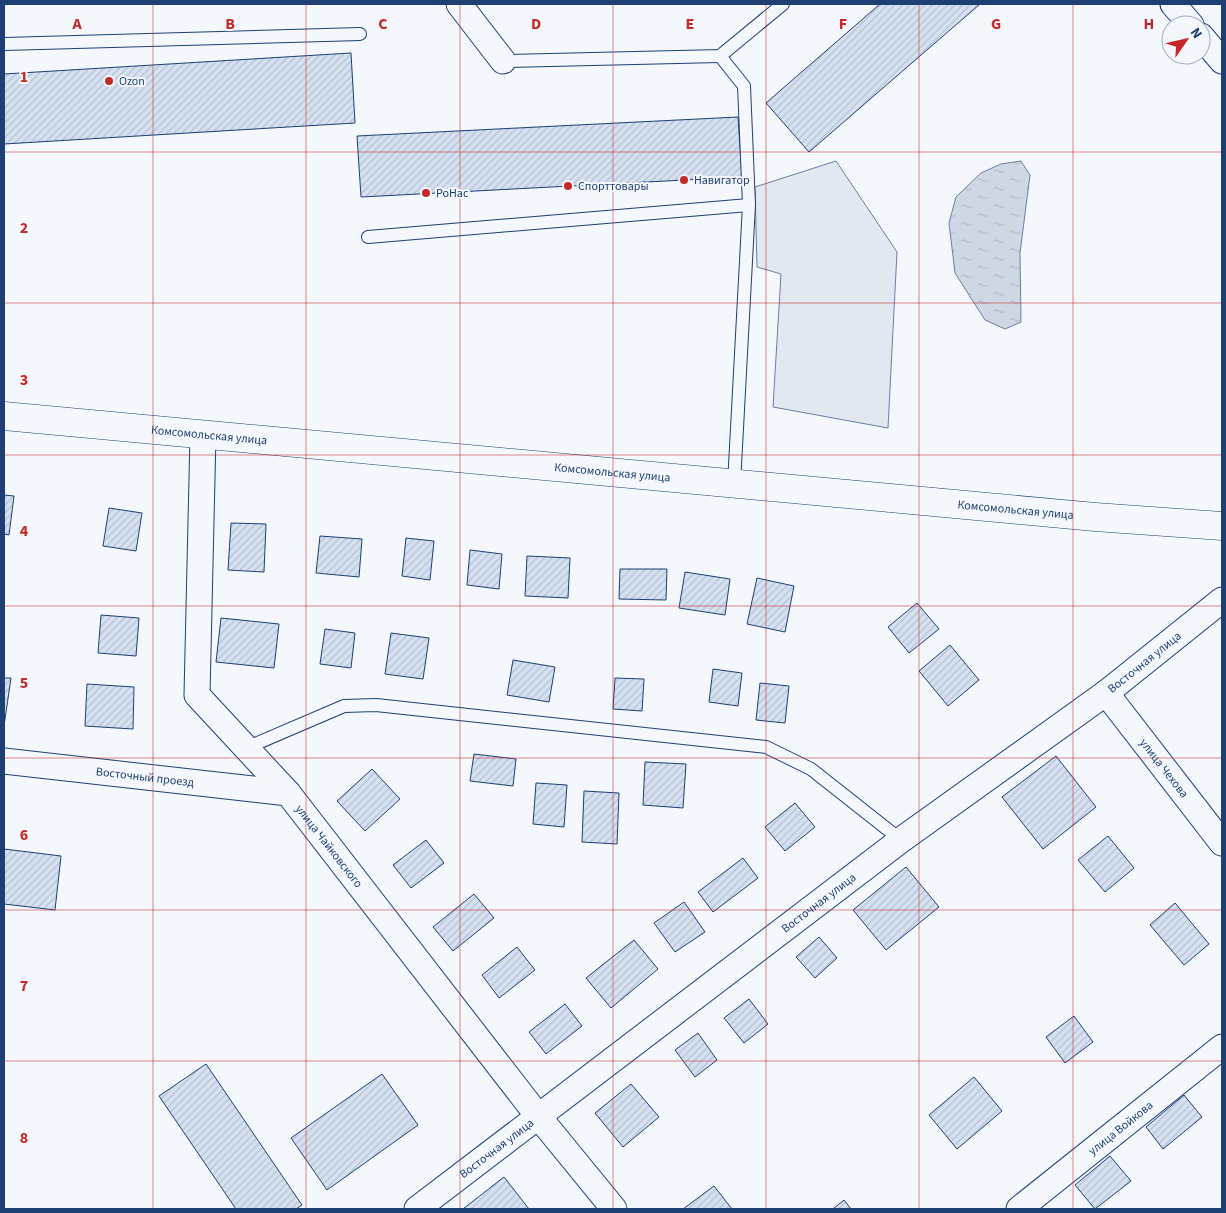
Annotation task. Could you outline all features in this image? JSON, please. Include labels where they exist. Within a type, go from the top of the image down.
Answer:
[{"type":"main road","name":"Комсомольская улица","points":[[4,416],[1095,517],[1222,526]]},
{"type":"street","points":[[459,4],[503,61]]},
{"type":"street","points":[[1173,4],[1183,15]]},
{"type":"street","points":[[1211,48],[1222,61]]},
{"type":"street","name":"улица Чайковского","points":[[203,435],[197,695],[288,793],[538,1116],[614,1209]]},
{"type":"street","name":"Восточная улица","points":[[416,1209],[901,840],[1106,693],[1222,600]]},
{"type":"street","name":"улица Чехова","points":[[1106,693],[1222,843]]},
{"type":"street","name":"Восточный проезд","points":[[4,761],[288,793]]},
{"type":"street","name":"улица Войкова","points":[[1020,1209],[1222,1047]]},
{"type":"lane","points":[[503,61],[720,56],[783,4]]},
{"type":"lane","points":[[4,44],[360,34]]},
{"type":"lane","points":[[720,56],[744,86],[749,205],[734,484]]},
{"type":"lane","points":[[368,237],[749,205]]},
{"type":"lane","points":[[246,748],[344,706],[368,705],[766,747],[811,769],[901,840]]},
{"type":"shaded area","points":[[836,161],[897,252],[888,428],[773,407],[781,274],[757,267],[755,187]]},
{"type":"water","points":[[1021,161],[1030,175],[1020,253],[1021,322],[1005,329],[985,320],[955,273],[949,223],[956,197],[981,173],[1001,164]]},
{"type":"building","points":[[880,4],[980,4],[809,152],[766,103]]},
{"type":"building","points":[[351,53],[355,123],[4,144],[4,74]]},
{"type":"building","points":[[738,117],[742,177],[361,197],[357,136]]},
{"type":"building","points":[[4,495],[14,496],[9,535],[4,534]]},
{"type":"building","points":[[109,508],[142,513],[136,551],[103,546]]},
{"type":"building","points":[[231,523],[266,524],[264,572],[228,570]]},
{"type":"building","points":[[320,536],[362,539],[359,577],[316,573]]},
{"type":"building","points":[[406,538],[434,541],[430,580],[402,576]]},
{"type":"building","points":[[470,550],[502,554],[499,589],[467,585]]},
{"type":"building","points":[[527,556],[570,558],[568,598],[525,596]]},
{"type":"building","points":[[620,569],[667,569],[666,600],[619,599]]},
{"type":"building","points":[[685,572],[730,579],[725,615],[679,608]]},
{"type":"building","points":[[757,578],[794,586],[785,632],[747,624]]},
{"type":"building","points":[[917,603],[939,629],[909,653],[888,627]]},
{"type":"building","points":[[101,615],[139,618],[136,656],[98,653]]},
{"type":"building","points":[[221,618],[279,624],[274,668],[216,662]]},
{"type":"building","points":[[325,629],[355,633],[351,668],[320,664]]},
{"type":"building","points":[[391,633],[429,638],[423,679],[385,674]]},
{"type":"building","points":[[950,645],[979,680],[948,706],[919,671]]},
{"type":"building","points":[[513,660],[555,667],[549,702],[507,695]]},
{"type":"building","points":[[713,669],[742,673],[738,706],[709,702]]},
{"type":"building","points":[[4,678],[11,678],[4,726]]},
{"type":"building","points":[[615,678],[644,679],[642,711],[613,709]]},
{"type":"building","points":[[760,683],[789,686],[785,723],[756,720]]},
{"type":"building","points":[[87,684],[134,687],[133,729],[85,726]]},
{"type":"building","points":[[474,754],[516,759],[513,786],[470,781]]},
{"type":"building","points":[[1056,756],[1096,807],[1043,849],[1002,797]]},
{"type":"building","points":[[645,762],[686,764],[683,808],[643,805]]},
{"type":"building","points":[[372,769],[400,799],[365,831],[337,801]]},
{"type":"building","points":[[536,783],[567,785],[564,827],[533,824]]},
{"type":"building","points":[[584,791],[619,793],[617,844],[582,842]]},
{"type":"building","points":[[795,803],[815,827],[785,851],[765,827]]},
{"type":"building","points":[[1108,836],[1134,868],[1105,892],[1078,860]]},
{"type":"building","points":[[426,840],[444,863],[411,888],[393,865]]},
{"type":"building","points":[[4,849],[61,856],[55,910],[4,904]]},
{"type":"building","points":[[743,858],[758,878],[713,912],[698,892]]},
{"type":"building","points":[[906,867],[939,907],[886,950],[853,910]]},
{"type":"building","points":[[474,894],[494,918],[453,951],[433,927]]},
{"type":"building","points":[[684,902],[705,932],[675,952],[654,923]]},
{"type":"building","points":[[1175,903],[1209,944],[1184,965],[1150,925]]},
{"type":"building","points":[[819,937],[837,958],[815,978],[796,957]]},
{"type":"building","points":[[634,940],[658,969],[611,1008],[586,978]]},
{"type":"building","points":[[517,947],[535,970],[499,998],[482,975]]},
{"type":"building","points":[[749,999],[768,1024],[744,1043],[724,1018]]},
{"type":"building","points":[[565,1004],[582,1026],[546,1054],[529,1032]]},
{"type":"building","points":[[1074,1016],[1093,1042],[1065,1063],[1046,1037]]},
{"type":"building","points":[[698,1033],[717,1060],[695,1077],[675,1050]]},
{"type":"building","points":[[206,1064],[302,1205],[296,1209],[236,1209],[159,1096]]},
{"type":"building","points":[[382,1074],[418,1125],[327,1190],[291,1138]]},
{"type":"building","points":[[974,1077],[1002,1111],[957,1149],[929,1115]]},
{"type":"building","points":[[631,1084],[659,1117],[623,1147],[595,1113]]},
{"type":"building","points":[[1184,1095],[1202,1117],[1163,1149],[1146,1127]]},
{"type":"building","points":[[1110,1156],[1131,1181],[1095,1209],[1075,1185]]},
{"type":"building","points":[[504,1177],[529,1209],[463,1209]]},
{"type":"building","points":[[714,1186],[732,1209],[683,1209]]},
{"type":"building","points":[[844,1200],[851,1209],[833,1209]]},
{"type":"place","name":"Ozon","points":[[109,81]]},
{"type":"place","name":"Навигатор","points":[[684,180]]},
{"type":"place","name":"Спорттовары","points":[[568,186]]},
{"type":"place","name":"РоНас","points":[[426,193]]}]
